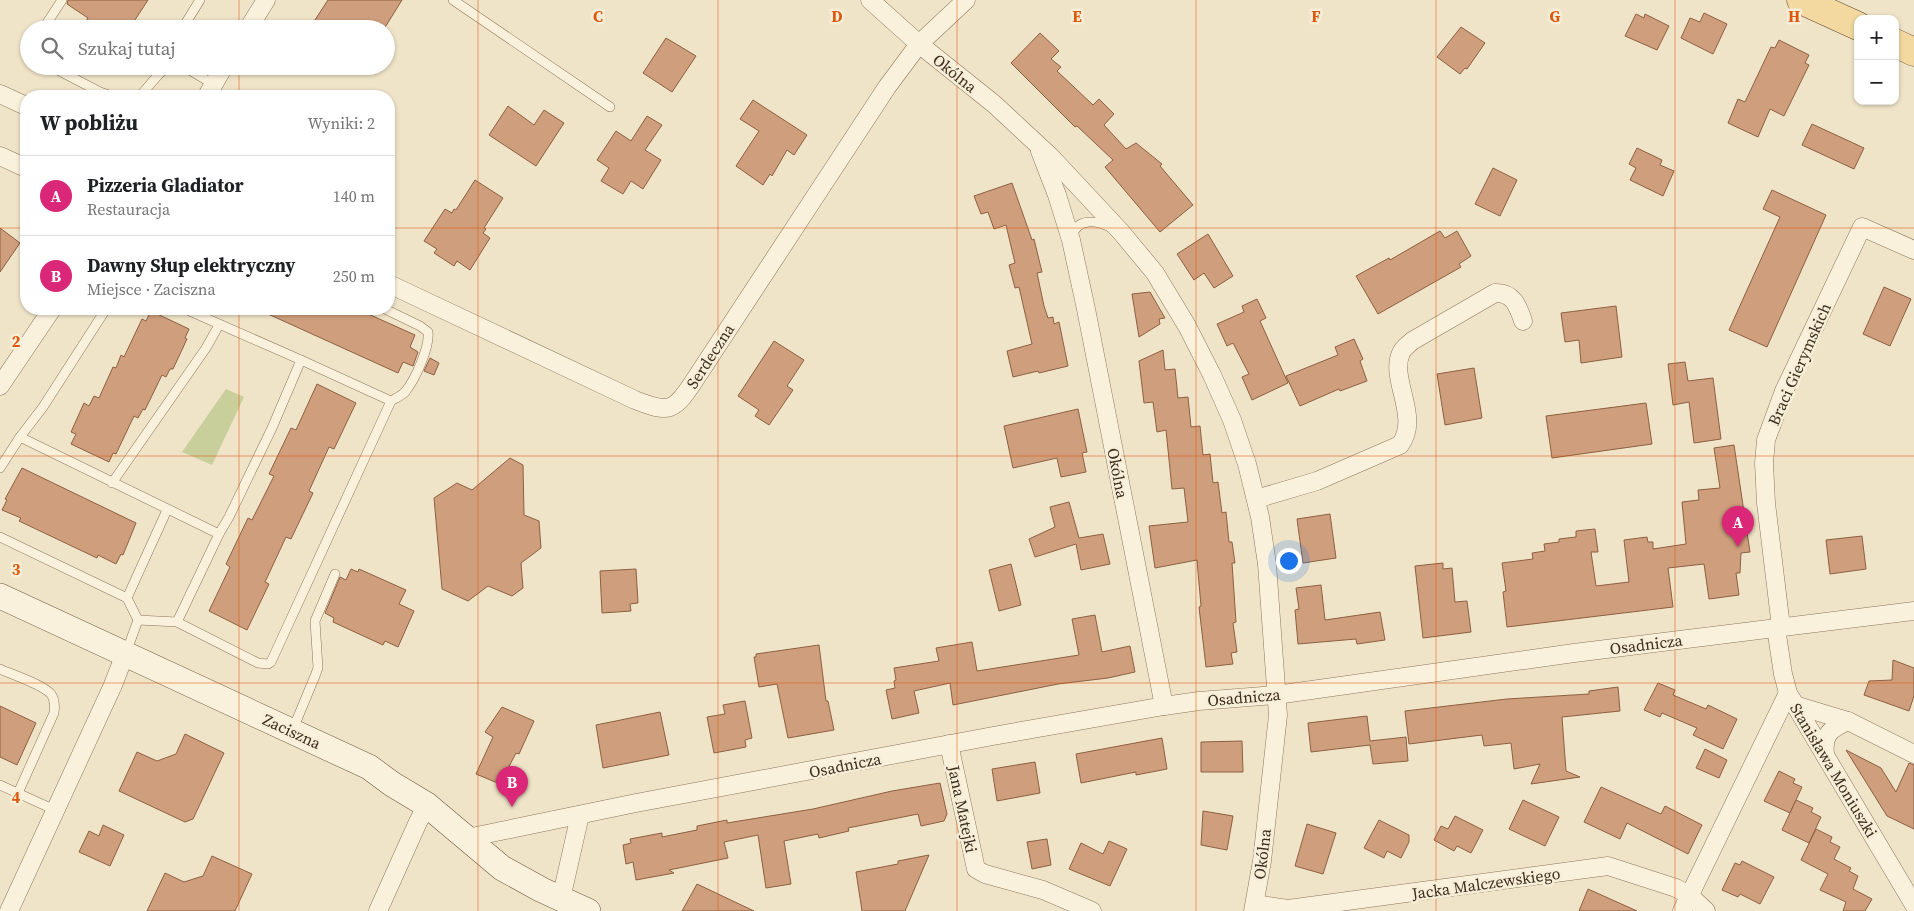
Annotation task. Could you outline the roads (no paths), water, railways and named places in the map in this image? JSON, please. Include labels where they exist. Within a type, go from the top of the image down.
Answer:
[{"type":"main road","points":[[1801,0],[1854,24]]},
{"type":"main road","points":[[1899,45],[1914,52]]},
{"type":"street","points":[[254,20],[266,0]]},
{"type":"street","points":[[870,0],[919,44]]},
{"type":"street","name":"Okólna","points":[[966,0],[919,44],[994,104],[1038,146],[1121,232],[1155,273],[1187,326],[1208,367],[1232,420],[1247,464],[1256,499],[1267,564],[1278,715],[1262,861],[1254,908]]},
{"type":"street","name":"Serdeczna","points":[[395,287],[627,396],[651,406],[672,408],[682,400],[886,87],[919,44]]},
{"type":"street","points":[[210,90],[219,75]]},
{"type":"street","points":[[0,94],[20,103]]},
{"type":"street","name":"Okólna","points":[[1038,146],[1057,195],[1070,240],[1086,309],[1164,706]]},
{"type":"street","points":[[0,156],[20,165]]},
{"type":"street","name":"Braci Gierymskich","points":[[1778,627],[1766,503],[1764,463],[1766,440],[1784,391],[1862,227],[1914,250]]},
{"type":"street","points":[[1256,499],[1317,481],[1400,444],[1406,437],[1408,424],[1400,374],[1400,359],[1401,353],[1412,341],[1495,293],[1502,292],[1513,300],[1517,304],[1523,320]]},
{"type":"street","points":[[0,386],[48,315]]},
{"type":"street","name":"Zaciszna","points":[[0,596],[369,767],[392,784],[428,805],[486,857],[502,868],[588,911]]},
{"type":"street","name":"Osadnicza","points":[[580,815],[949,744],[1164,706],[1199,701],[1276,695],[1574,653],[1914,611]]},
{"type":"street","name":"Stanisława Moniuszki","points":[[1778,627],[1783,674],[1792,699],[1914,905]]},
{"type":"street","points":[[9,911],[126,654]]},
{"type":"street","points":[[1686,903],[1792,699],[1848,721],[1914,754]]},
{"type":"street","points":[[1825,755],[1824,744],[1828,734],[1836,727],[1848,721]]},
{"type":"street","name":"Jana Matejki","points":[[949,744],[976,869],[979,872],[1043,890],[1092,911]]},
{"type":"street","points":[[378,911],[428,805]]},
{"type":"street","points":[[467,838],[580,815],[562,899]]},
{"type":"street","name":"Jacka Malczewskiego","points":[[1254,908],[1288,909],[1608,866],[1664,883],[1686,903],[1706,911]]},
{"type":"lane","points":[[49,20],[62,0]]},
{"type":"lane","points":[[188,20],[200,0]]},
{"type":"lane","points":[[453,0],[610,107]]},
{"type":"lane","points":[[67,75],[96,90]]},
{"type":"lane","points":[[145,90],[159,75]]},
{"type":"lane","points":[[194,75],[210,90]]},
{"type":"lane","name":"Okólna","points":[[1070,240],[1073,232],[1079,225],[1087,221],[1106,225],[1121,232]]},
{"type":"lane","points":[[138,620],[177,622],[258,663],[268,664],[271,662],[391,401],[404,393],[430,340],[428,332],[420,326],[395,314]]},
{"type":"lane","points":[[0,468],[102,315]]},
{"type":"lane","points":[[199,315],[391,401]]},
{"type":"lane","points":[[112,483],[206,348],[219,324]]},
{"type":"lane","points":[[177,622],[272,428],[301,360]]},
{"type":"lane","points":[[20,437],[219,534]]},
{"type":"lane","points":[[127,598],[167,510]]},
{"type":"lane","points":[[0,537],[127,598],[138,620],[126,654]]},
{"type":"lane","points":[[292,731],[318,668],[316,614],[335,574]]},
{"type":"lane","points":[[0,669],[46,690],[54,700],[55,706],[54,713],[18,793]]},
{"type":"lane","points":[[0,785],[55,810]]},
{"type":"place","name":"Pizzeria Gladiator","points":[[1738,547]]},
{"type":"place","name":"Dawny Słup elektryczny","points":[[512,807]]}]
